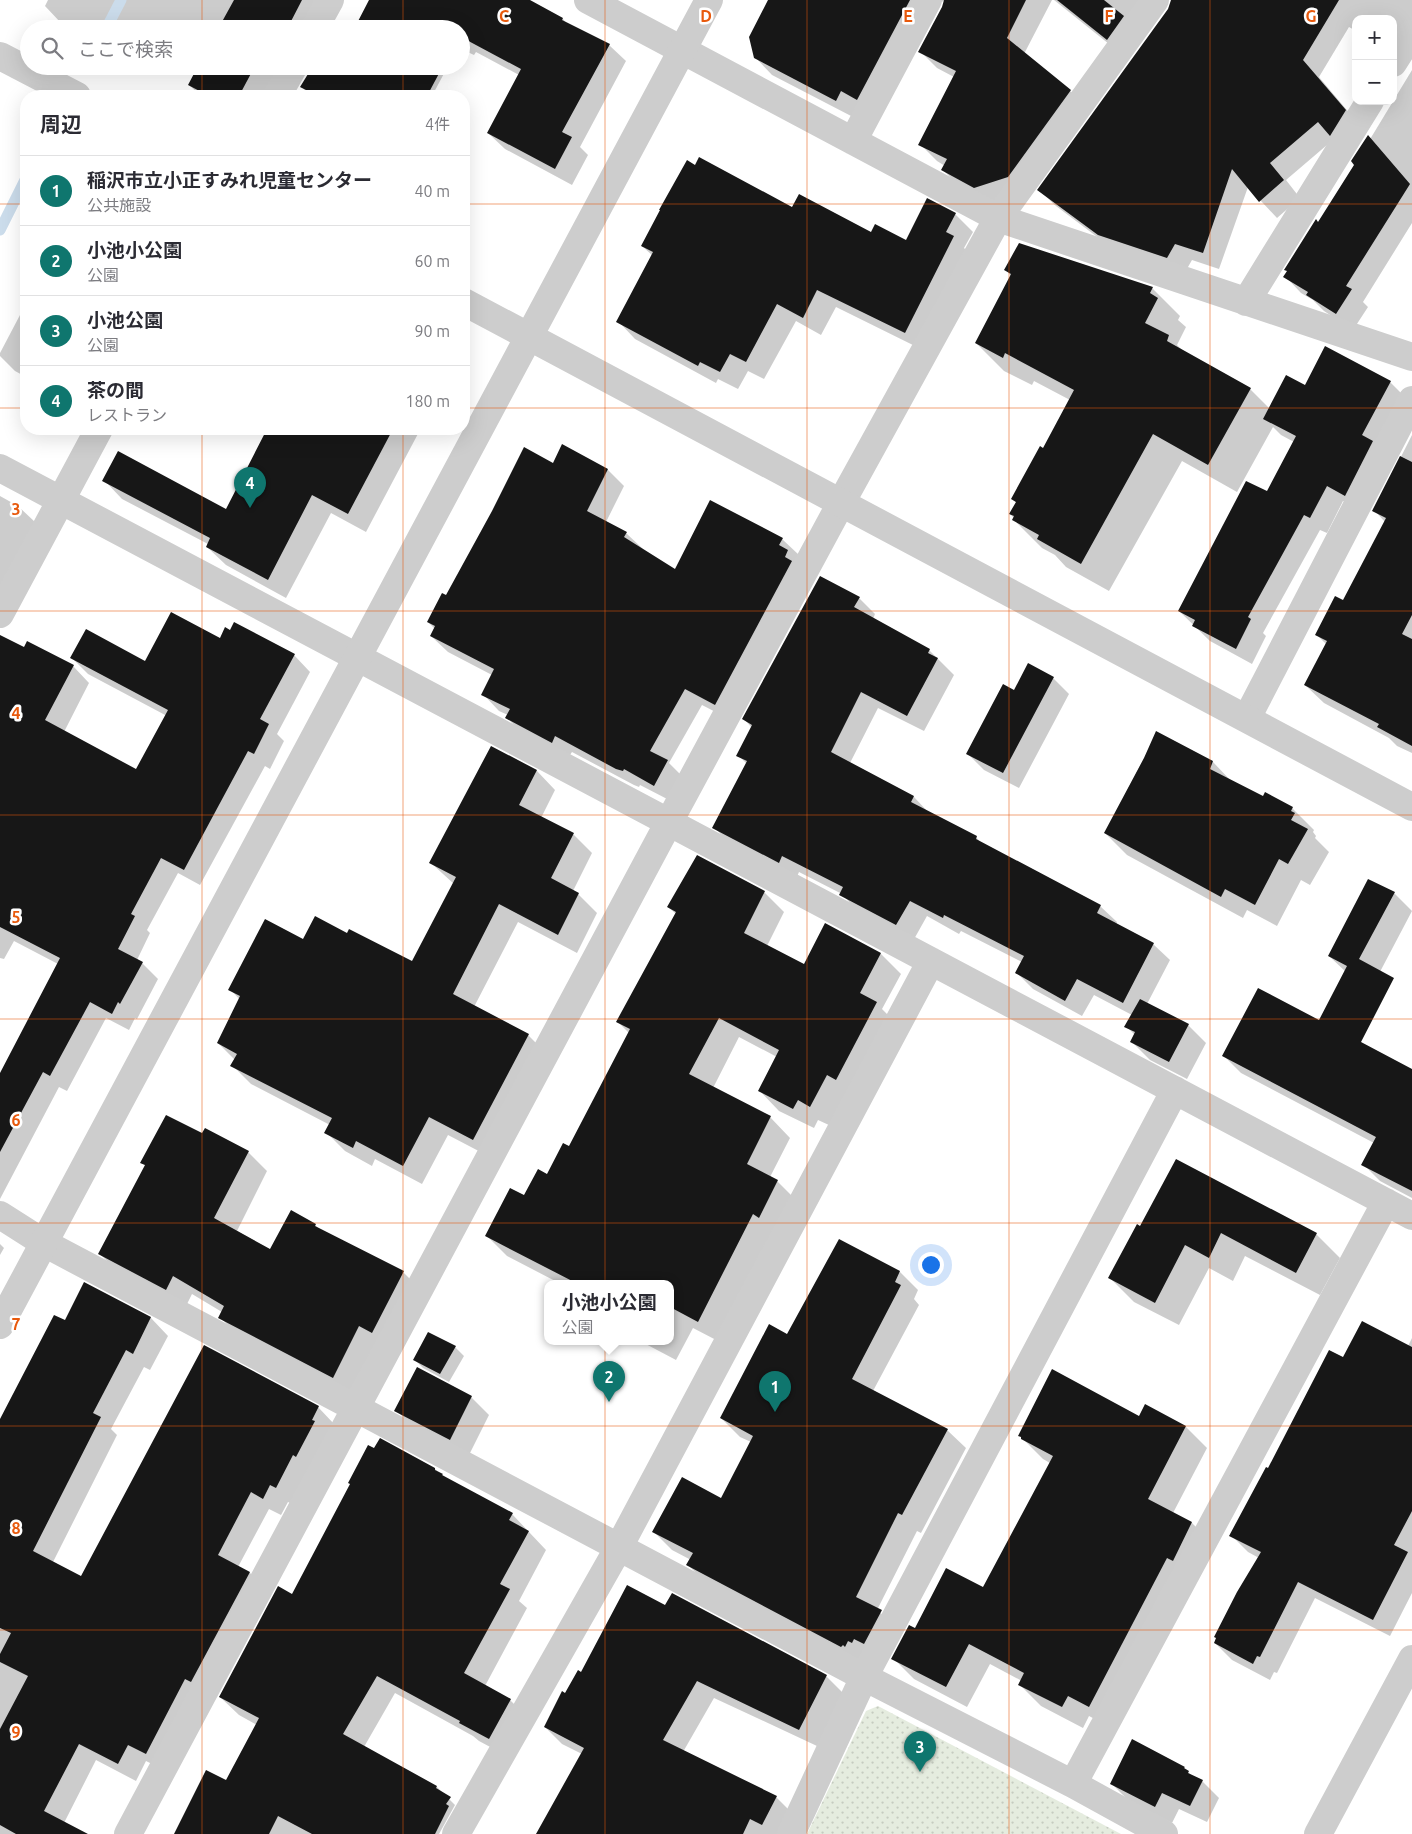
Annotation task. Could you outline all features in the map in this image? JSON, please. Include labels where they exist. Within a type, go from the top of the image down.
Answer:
[{"type":"street","points":[[319,20],[330,0]]},
{"type":"street","points":[[588,0],[998,218],[1412,357]]},
{"type":"street","points":[[0,1325],[709,0]]},
{"type":"street","points":[[853,141],[928,0]]},
{"type":"street","points":[[128,1834],[669,822],[841,503],[998,218],[1155,0]]},
{"type":"street","points":[[1395,60],[1412,33]]},
{"type":"street","points":[[0,56],[20,66]]},
{"type":"street","points":[[37,75],[65,90]]},
{"type":"street","points":[[281,90],[289,75]]},
{"type":"street","points":[[1246,302],[1368,105]]},
{"type":"street","points":[[470,305],[1412,806]]},
{"type":"street","points":[[1247,718],[1412,400]]},
{"type":"street","points":[[0,614],[96,435]]},
{"type":"street","points":[[0,468],[1412,1216]]},
{"type":"street","points":[[456,1834],[619,1547],[931,961]]},
{"type":"street","points":[[791,1834],[864,1677],[1175,1090]]},
{"type":"street","points":[[1073,1784],[1386,1202]]},
{"type":"street","points":[[0,1215],[44,1243],[864,1677],[1073,1784],[1164,1834]]},
{"type":"street","points":[[1318,1834],[1412,1659]]},
{"type":"shaded area","points":[[878,1706],[1121,1834],[807,1834],[866,1711]]},
{"type":"building","points":[[234,0],[302,0],[292,20],[223,20]]},
{"type":"building","points":[[369,0],[530,0],[563,18],[562,20],[610,44],[562,132],[572,137],[555,169],[487,133],[521,69],[470,42],[470,20],[359,20]]},
{"type":"building","points":[[768,0],[910,0],[857,100],[841,91],[836,101],[754,58],[749,37]]},
{"type":"building","points":[[944,0],[1026,0],[1007,38],[1071,90],[1008,177],[974,188],[941,170],[947,159],[918,145],[956,71],[918,52]]},
{"type":"building","points":[[1057,0],[1104,0],[1124,16],[1107,40]]},
{"type":"building","points":[[1171,0],[1339,0],[1303,60],[1346,110],[1330,136],[1318,122],[1270,163],[1284,180],[1259,202],[1232,169],[1203,253],[1175,244],[1167,258],[1098,235],[1037,190],[1168,9]]},
{"type":"building","points":[[193,75],[250,75],[242,90],[198,90],[188,85]]},
{"type":"building","points":[[307,75],[438,75],[430,90],[306,90],[300,87]]},
{"type":"building","points":[[1368,135],[1410,184],[1346,286],[1352,289],[1336,314],[1306,295],[1308,292],[1283,277],[1287,271],[1284,270],[1316,219],[1318,222],[1354,165],[1351,161]]},
{"type":"building","points":[[699,157],[792,207],[799,194],[871,232],[875,224],[906,240],[927,198],[956,213],[946,232],[954,236],[905,333],[817,290],[803,318],[777,304],[746,362],[730,354],[720,372],[700,362],[698,366],[616,322],[653,252],[641,246],[659,210],[687,160],[695,165]]},
{"type":"building","points":[[1019,243],[1153,287],[1150,293],[1158,298],[1145,323],[1169,335],[1167,341],[1251,388],[1208,465],[1153,434],[1081,564],[1037,539],[1039,535],[1012,520],[1014,516],[1009,514],[1016,502],[1011,499],[1040,446],[1043,448],[1074,390],[1005,353],[1003,358],[975,343],[1011,274],[1004,270]]},
{"type":"building","points":[[1325,346],[1391,381],[1362,435],[1373,441],[1345,496],[1327,486],[1310,518],[1304,515],[1248,617],[1251,619],[1236,649],[1192,626],[1195,620],[1178,611],[1246,481],[1267,491],[1296,436],[1263,419],[1286,375],[1305,385]]},
{"type":"building","points":[[264,435],[390,435],[348,514],[312,495],[268,580],[206,547],[210,538],[102,481],[118,451],[226,509]]},
{"type":"building","points":[[562,444],[608,469],[587,511],[627,532],[624,537],[675,569],[710,500],[783,538],[779,545],[788,550],[785,557],[792,561],[715,705],[685,689],[650,751],[668,760],[654,786],[624,769],[623,771],[616,769],[555,736],[552,743],[505,718],[510,709],[481,695],[494,669],[430,636],[435,626],[427,622],[442,593],[446,595],[492,511],[524,447],[553,463]]},
{"type":"building","points":[[1400,456],[1412,462],[1412,615],[1402,634],[1412,639],[1412,746],[1377,727],[1379,724],[1304,685],[1327,641],[1315,635],[1335,596],[1343,600],[1386,518],[1372,511]]},
{"type":"building","points":[[820,576],[860,597],[854,607],[930,649],[928,653],[938,658],[907,716],[861,692],[831,752],[914,796],[911,802],[977,836],[976,839],[1101,905],[1097,913],[1154,943],[1123,1003],[1077,979],[1065,1001],[1015,973],[1024,956],[944,915],[943,918],[910,901],[896,925],[839,895],[843,887],[782,856],[779,863],[712,828],[747,761],[736,756],[752,725],[742,719]]},
{"type":"building","points":[[171,612],[220,638],[225,627],[230,630],[234,622],[295,654],[260,719],[269,724],[254,754],[248,751],[184,870],[161,858],[131,914],[135,916],[118,949],[143,962],[120,1004],[118,1002],[112,1014],[90,1002],[50,1076],[43,1072],[0,1152],[0,1073],[60,958],[0,927],[0,635],[24,647],[27,641],[74,665],[45,720],[136,769],[168,710],[70,658],[86,629],[145,661]]},
{"type":"building","points":[[1028,663],[1054,677],[1003,773],[966,754],[1003,684],[1014,690]]},
{"type":"building","points":[[1156,731],[1213,761],[1210,769],[1263,796],[1265,792],[1293,807],[1291,811],[1295,813],[1291,820],[1308,829],[1288,864],[1279,859],[1255,905],[1225,889],[1221,897],[1104,833],[1144,758]]},
{"type":"building","points":[[491,746],[537,770],[519,805],[574,833],[551,878],[579,893],[558,935],[499,904],[453,994],[529,1034],[473,1140],[429,1117],[403,1166],[356,1141],[353,1148],[324,1133],[332,1118],[230,1066],[237,1054],[217,1043],[240,996],[228,990],[265,919],[303,939],[315,916],[347,933],[349,929],[412,961],[456,877],[429,863]]},
{"type":"building","points":[[697,855],[765,891],[744,933],[804,964],[825,923],[881,953],[860,993],[877,1002],[836,1080],[827,1075],[810,1107],[798,1100],[793,1109],[758,1091],[779,1050],[719,1018],[689,1074],[771,1116],[747,1164],[778,1180],[759,1218],[753,1214],[698,1322],[674,1309],[674,1280],[570,1280],[485,1236],[510,1188],[524,1195],[538,1169],[547,1174],[563,1143],[569,1146],[630,1029],[616,1022],[676,912],[667,907]]},
{"type":"building","points":[[1368,879],[1395,892],[1359,959],[1394,978],[1361,1042],[1412,1069],[1412,1191],[1361,1165],[1376,1137],[1222,1056],[1258,988],[1319,1020],[1347,966],[1328,956]]},
{"type":"building","points":[[1140,999],[1189,1024],[1169,1062],[1130,1042],[1135,1032],[1124,1027]]},
{"type":"building","points":[[166,1115],[202,1133],[205,1128],[249,1151],[214,1218],[270,1249],[291,1210],[316,1224],[315,1226],[404,1271],[372,1333],[359,1326],[333,1378],[218,1318],[224,1306],[173,1276],[166,1290],[98,1254],[145,1165],[140,1163]]},
{"type":"building","points":[[1176,1159],[1317,1233],[1296,1273],[1221,1233],[1209,1258],[1185,1245],[1155,1303],[1108,1278],[1137,1224],[1140,1226]]},
{"type":"building","points":[[839,1239],[900,1271],[895,1282],[901,1285],[852,1379],[948,1429],[902,1515],[898,1513],[856,1597],[882,1610],[864,1644],[854,1639],[852,1643],[848,1641],[845,1647],[843,1645],[841,1647],[686,1565],[693,1553],[652,1532],[682,1477],[721,1498],[753,1436],[720,1418],[769,1324],[787,1334]]},
{"type":"building","points":[[84,1282],[151,1317],[133,1354],[126,1350],[93,1413],[101,1417],[33,1551],[81,1576],[204,1345],[319,1406],[312,1420],[315,1421],[296,1457],[293,1455],[276,1488],[270,1485],[263,1499],[251,1492],[218,1555],[250,1572],[191,1682],[185,1679],[146,1754],[128,1745],[118,1764],[79,1744],[44,1811],[88,1834],[16,1834],[0,1825],[0,1729],[28,1676],[0,1662],[0,1654],[11,1633],[0,1628],[0,1419],[54,1315],[65,1320]]},
{"type":"building","points":[[1362,1321],[1412,1347],[1412,1511],[1394,1545],[1408,1552],[1373,1620],[1298,1582],[1260,1657],[1257,1656],[1253,1664],[1214,1643],[1216,1638],[1214,1637],[1237,1592],[1261,1552],[1229,1536],[1266,1467],[1268,1468],[1329,1350],[1343,1357]]},
{"type":"building","points":[[428,1332],[456,1346],[440,1374],[413,1360]]},
{"type":"building","points":[[417,1367],[472,1396],[450,1440],[394,1411]]},
{"type":"building","points":[[1052,1369],[1139,1416],[1145,1404],[1186,1426],[1148,1499],[1192,1522],[1173,1561],[1167,1558],[1089,1707],[1068,1696],[1062,1707],[1018,1685],[1024,1673],[969,1644],[946,1687],[891,1659],[909,1625],[915,1628],[946,1568],[983,1587],[1053,1456],[1018,1436]]},
{"type":"building","points":[[380,1438],[435,1468],[442,1475],[513,1513],[509,1520],[529,1531],[500,1584],[510,1589],[464,1673],[511,1699],[489,1739],[377,1676],[343,1734],[437,1786],[436,1788],[451,1797],[446,1804],[449,1806],[435,1834],[312,1834],[278,1816],[269,1834],[174,1834],[206,1770],[226,1780],[259,1718],[219,1697],[278,1586],[292,1594],[350,1484],[348,1483],[368,1445],[374,1448]]},
{"type":"building","points":[[627,1585],[665,1605],[672,1593],[827,1675],[799,1730],[697,1681],[663,1740],[777,1796],[762,1825],[750,1819],[743,1834],[536,1834],[584,1748],[544,1727],[562,1691],[565,1693],[578,1670],[581,1672]]},
{"type":"building","points":[[1132,1739],[1185,1767],[1189,1771],[1188,1773],[1203,1780],[1190,1806],[1162,1793],[1155,1807],[1110,1784]]},
{"type":"waterway","points":[[111,20],[121,0]]},
{"type":"waterway","points":[[0,230],[20,190]]},
{"type":"place","name":"茶の間","points":[[250,508]]},
{"type":"place","name":"小池小公園","points":[[609,1402]]},
{"type":"place","name":"稲沢市立小正すみれ児童センター","points":[[775,1412]]},
{"type":"place","name":"小池公園","points":[[920,1772]]}]
